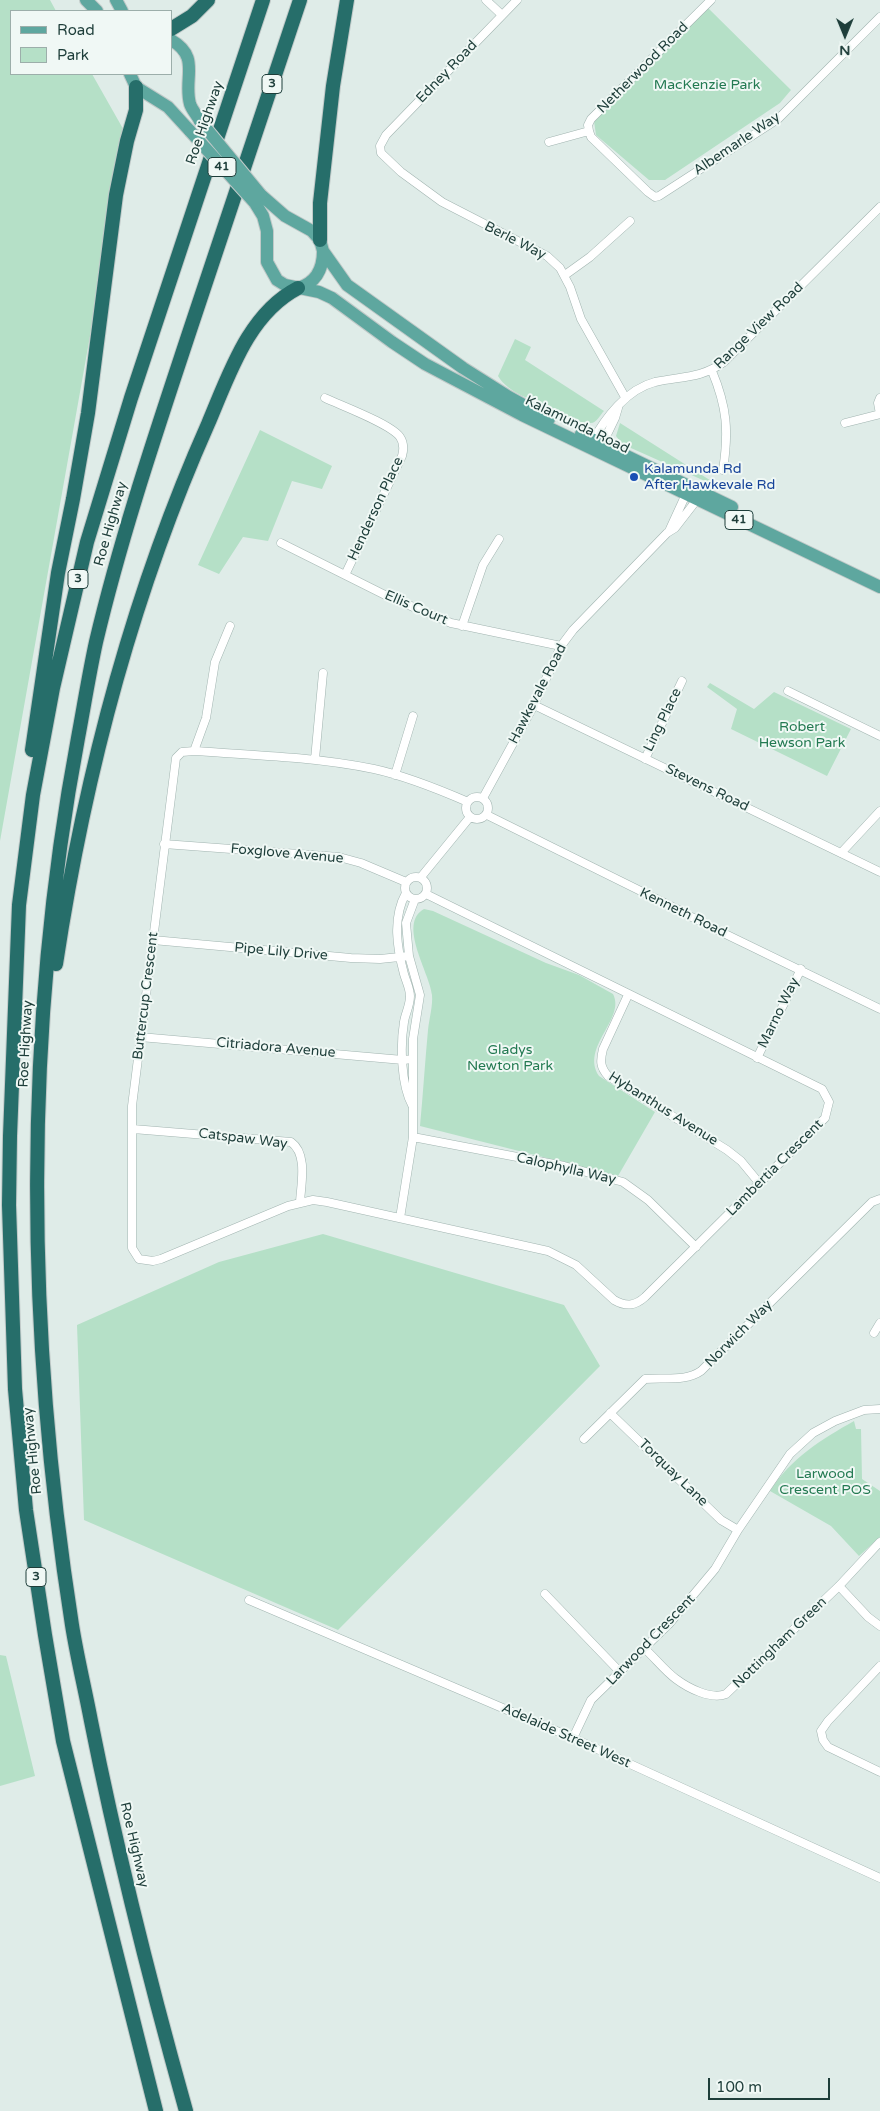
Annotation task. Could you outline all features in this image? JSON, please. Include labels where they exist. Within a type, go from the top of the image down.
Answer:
[{"type":"highway","points":[[172,28],[192,16],[208,0]]},
{"type":"highway","name":"Roe Highway","points":[[156,2111],[63,1741],[26,1510],[15,1389],[10,1205],[10,1117],[19,905],[34,785],[53,688],[87,542],[126,415],[263,0]]},
{"type":"highway","name":"Roe Highway","points":[[186,2111],[156,2003],[112,1822],[73,1629],[56,1512],[43,1388],[37,1205],[39,1074],[47,967],[68,792],[95,647],[145,466],[300,0]]},
{"type":"highway","points":[[322,246],[320,203],[333,86],[348,0]]},
{"type":"highway","points":[[19,905],[29,773],[45,651],[88,413],[116,195],[127,141],[136,110],[136,87]]},
{"type":"highway","points":[[38,1253],[48,1043],[54,976],[79,832],[112,695],[132,627],[165,533],[195,452],[223,388],[244,344],[254,329],[271,307],[285,295],[298,288]]},
{"type":"main road","points":[[86,0],[96,10]]},
{"type":"main road","name":"Kalamunda Road","points":[[172,40],[180,44],[190,63],[189,98],[192,109],[258,199],[268,231],[267,262],[277,280],[285,286],[319,292],[332,298],[392,342],[426,364],[538,423],[596,445]]},
{"type":"main road","points":[[130,75],[136,87]]},
{"type":"main road","name":"Kalamunda Road","points":[[136,87],[168,107],[258,199],[312,231],[347,286],[463,368],[537,413],[596,445],[880,587]]},
{"type":"main road","points":[[298,288],[304,287],[320,272],[323,262],[322,246]]},
{"type":"main road","name":"Kalamunda Road","points":[[694,493],[880,579]]},
{"type":"street","points":[[486,0],[502,15]]},
{"type":"street","name":"Edney Road","points":[[380,146],[386,135],[517,0]]},
{"type":"street","name":"Netherwood Road","points":[[589,131],[588,125],[591,119],[711,0]]},
{"type":"street","name":"Albemarle Way","points":[[589,131],[591,137],[648,192],[654,197],[659,196],[778,119],[880,17]]},
{"type":"street","points":[[549,142],[589,131]]},
{"type":"street","name":"Berle Way","points":[[380,146],[381,152],[401,172],[442,202],[547,256],[565,275],[581,319],[625,397]]},
{"type":"street","name":"Range View Road","points":[[596,445],[606,418],[618,408],[625,397],[639,388],[655,382],[691,377],[712,371],[724,362],[880,207]]},
{"type":"street","points":[[565,275],[590,257],[630,221]]},
{"type":"street","points":[[712,371],[722,403],[726,426],[727,440],[723,470]]},
{"type":"street","name":"Henderson Place","points":[[325,398],[394,431],[403,442],[404,448],[402,456],[345,576]]},
{"type":"street","points":[[845,423],[880,414],[878,403],[880,398]]},
{"type":"street","name":"Hawkevale Road","points":[[667,533],[675,528],[694,493]]},
{"type":"street","name":"Hawkevale Road","points":[[482,798],[534,705],[561,646],[573,630],[667,533],[694,493]]},
{"type":"street","points":[[462,626],[483,565],[499,538]]},
{"type":"street","name":"Ellis Court","points":[[281,543],[386,595],[462,626],[561,646]]},
{"type":"street","points":[[230,626],[215,662],[206,718],[194,750],[315,759],[395,775],[438,789],[468,802]]},
{"type":"street","points":[[315,759],[323,673]]},
{"type":"street","name":"Ling Place","points":[[645,759],[682,681]]},
{"type":"street","points":[[788,691],[880,736]]},
{"type":"street","name":"Stevens Road","points":[[534,705],[880,872]]},
{"type":"street","points":[[395,775],[413,716]]},
{"type":"street","name":"Buttercup Crescent","points":[[194,750],[182,752],[174,762],[132,1106],[132,1248],[140,1259],[153,1261],[161,1259],[268,1213],[300,1202],[313,1200],[400,1218]]},
{"type":"street","points":[[474,797],[482,798],[488,806],[487,815],[479,820],[470,817],[466,810],[468,802],[474,797]]},
{"type":"street","points":[[841,853],[880,811]]},
{"type":"street","name":"Kenneth Road","points":[[487,815],[677,909],[691,919],[701,920],[715,929],[801,969],[880,1009]]},
{"type":"street","points":[[421,877],[470,817]]},
{"type":"street","name":"Foxglove Avenue","points":[[164,844],[339,857],[361,863],[406,882]]},
{"type":"street","points":[[406,893],[415,899],[419,899],[426,894],[427,885],[421,877],[414,876],[406,882],[406,893],[399,910],[397,923],[400,958],[410,994],[404,1022],[403,1060],[408,1097],[412,1105]]},
{"type":"street","name":"Lambertia Crescent","points":[[400,1218],[548,1251],[576,1264],[614,1300],[628,1305],[639,1302],[760,1184],[825,1118],[829,1102],[822,1089],[426,894]]},
{"type":"street","points":[[400,1218],[413,1137],[413,1059],[415,1022],[420,995],[409,956],[406,923],[415,899]]},
{"type":"street","name":"Pipe Lily Drive","points":[[153,940],[351,958],[400,958],[409,956]]},
{"type":"street","name":"Marno Way","points":[[757,1058],[801,969]]},
{"type":"street","name":"Hybanthus Avenue","points":[[628,995],[603,1049],[601,1065],[603,1070],[608,1076],[727,1150],[741,1161],[760,1184]]},
{"type":"street","name":"Citriadora Avenue","points":[[140,1037],[403,1060],[413,1059]]},
{"type":"street","name":"Catspaw Way","points":[[133,1129],[291,1142],[298,1148],[301,1156],[300,1202]]},
{"type":"street","name":"Calophylla Way","points":[[413,1137],[564,1166],[623,1182],[648,1200],[696,1247]]},
{"type":"street","name":"Norwich Way","points":[[584,1439],[646,1380],[685,1378],[701,1371],[872,1202],[880,1199]]},
{"type":"street","points":[[874,1333],[880,1323]]},
{"type":"street","name":"Larwood Crescent","points":[[574,1738],[591,1700],[645,1649],[702,1586],[790,1454],[813,1433],[848,1415],[880,1409]]},
{"type":"street","name":"Torquay Lane","points":[[610,1413],[722,1520],[738,1530]]},
{"type":"street","name":"Nottingham Green","points":[[645,1649],[674,1678],[709,1695],[721,1696],[732,1690],[839,1586],[880,1542]]},
{"type":"street","points":[[839,1586],[868,1617],[880,1626]]},
{"type":"street","points":[[545,1594],[620,1672]]},
{"type":"street","name":"Adelaide Street West","points":[[249,1600],[574,1738],[880,1878]]},
{"type":"street","points":[[880,1666],[828,1721],[821,1731],[823,1740],[828,1747],[880,1772]]},
{"type":"green space","points":[[0,0],[50,0],[55,10],[10,10],[10,75],[93,75],[126,134],[0,841]]},
{"type":"green space","name":"MacKenzie Park","points":[[707,7],[791,90],[780,103],[665,180],[649,180],[596,135],[594,121]]},
{"type":"green space","points":[[515,339],[531,347],[525,360],[604,411],[596,421],[584,423],[574,420],[515,392],[503,382],[498,376]]},
{"type":"green space","points":[[620,423],[716,484],[716,486],[622,444],[616,436]]},
{"type":"green space","points":[[260,430],[332,466],[322,489],[292,481],[268,541],[243,537],[219,574],[198,565]]},
{"type":"green space","name":"Robert Hewson Park","points":[[710,683],[754,709],[774,692],[851,729],[827,776],[731,729],[737,709],[707,687]]},
{"type":"green space","name":"Gladys Newton Park","points":[[424,909],[433,911],[546,963],[579,975],[613,994],[614,1013],[595,1054],[595,1065],[599,1076],[655,1112],[618,1176],[420,1126],[432,995],[417,949],[414,926],[417,916]]},
{"type":"green space","points":[[323,1234],[564,1305],[600,1366],[338,1630],[84,1520],[77,1325],[219,1262]]},
{"type":"green space","name":"Larwood Crescent POS","points":[[854,1421],[856,1429],[861,1429],[862,1479],[880,1491],[880,1537],[859,1556],[831,1526],[770,1491],[787,1469],[797,1460],[830,1435]]},
{"type":"green space","points":[[0,1655],[6,1656],[35,1776],[0,1786]]},
{"type":"place","name":"Kalamunda Rd After Hawkevale Rd","points":[[634,477]]}]
